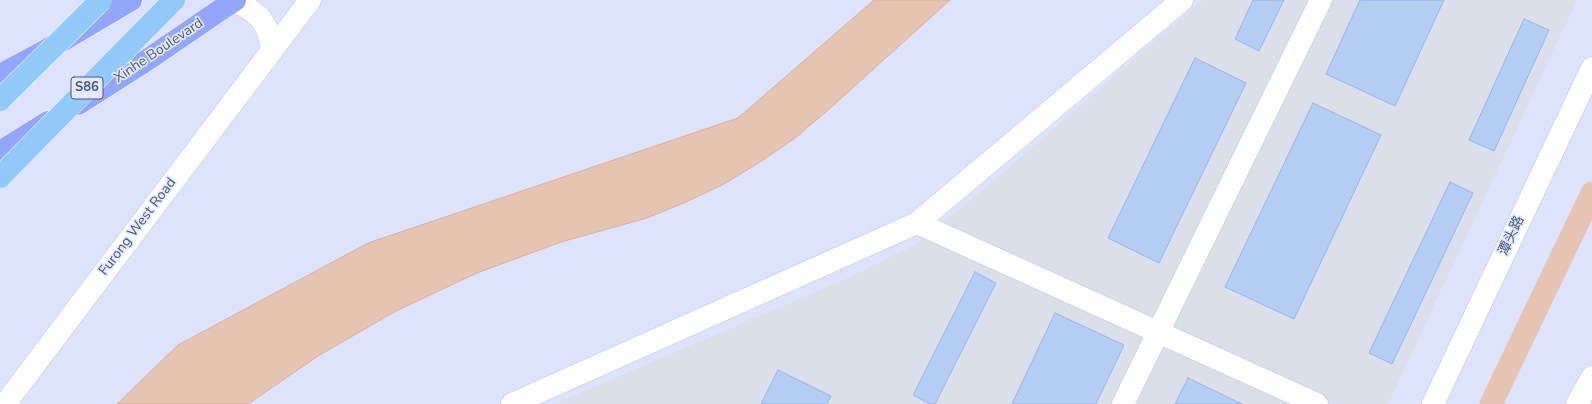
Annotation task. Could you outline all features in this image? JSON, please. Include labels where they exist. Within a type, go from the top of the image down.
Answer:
[{"type":"highway","points":[[0,100],[101,0]]},
{"type":"highway","name":"S86","points":[[0,177],[174,0]]},
{"type":"main road","points":[[0,75],[43,52],[131,0]]},
{"type":"main road","name":"Xinhe Boulevard","points":[[0,152],[134,68],[233,1]]},
{"type":"street","name":"Furong West Road","points":[[5,404],[310,0]]},
{"type":"street","points":[[512,404],[917,223],[1182,0]]},
{"type":"street","points":[[1122,404],[1321,0]]},
{"type":"street","points":[[233,1],[252,11],[261,19],[267,28],[272,51]]},
{"type":"street","name":"潭头路","points":[[1433,404],[1592,68]]},
{"type":"street","points":[[917,223],[1317,404]]},
{"type":"street","points":[[1577,404],[1592,377]]},
{"type":"shaded area","points":[[874,0],[950,0],[795,138],[724,184],[647,218],[561,242],[477,273],[396,311],[318,356],[248,404],[117,404],[178,345],[368,243],[738,118]]},
{"type":"shaded area","points":[[1202,0],[1577,0],[1388,404],[554,404],[852,276],[913,246],[984,189]]},
{"type":"building","points":[[1253,0],[1284,0],[1259,51],[1235,39]]},
{"type":"building","points":[[1360,0],[1444,0],[1395,106],[1326,74]]},
{"type":"building","points":[[1524,19],[1549,30],[1494,151],[1469,140]]},
{"type":"building","points":[[1195,58],[1246,83],[1159,263],[1108,238]]},
{"type":"building","points":[[1313,103],[1381,135],[1294,319],[1225,287]]},
{"type":"building","points":[[1450,182],[1473,193],[1392,364],[1369,353]]},
{"type":"building","points":[[975,272],[996,283],[935,404],[930,404],[913,395]]},
{"type":"building","points":[[1055,313],[1124,345],[1096,404],[1012,404]]},
{"type":"building","points":[[778,370],[831,396],[827,404],[761,404]]},
{"type":"building","points":[[1188,378],[1242,404],[1175,404]]},
{"type":"waterway","points":[[1491,404],[1592,193]]}]
